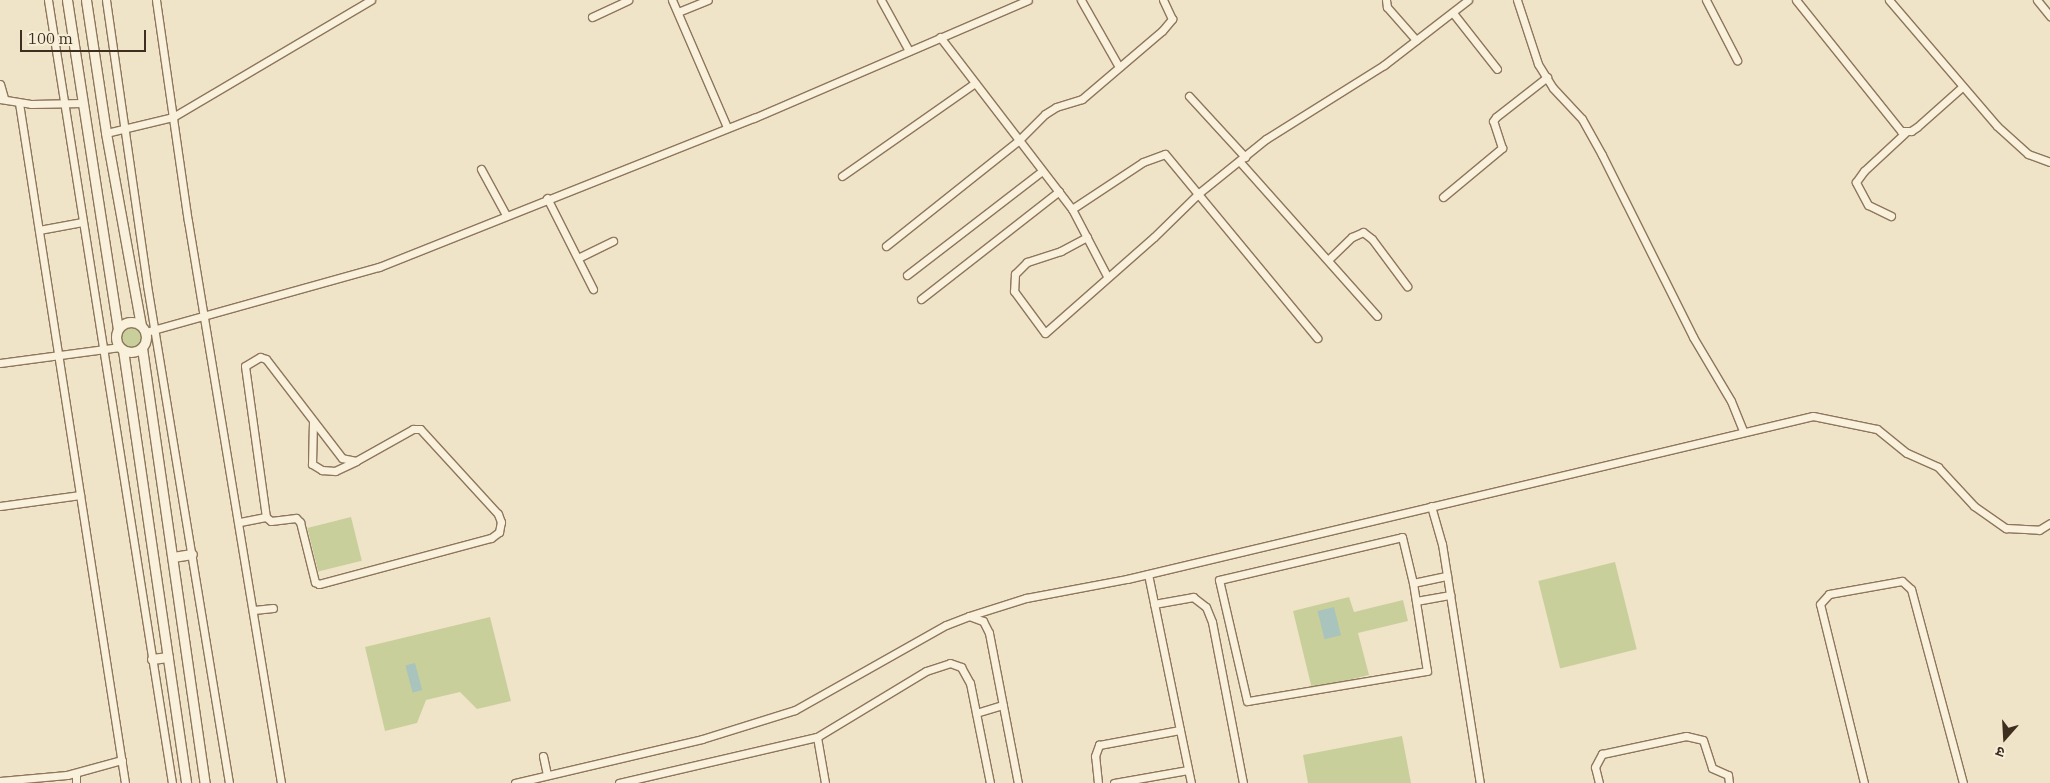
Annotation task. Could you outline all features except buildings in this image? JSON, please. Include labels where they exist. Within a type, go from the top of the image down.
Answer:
[{"type":"main road","points":[[67,0],[118,328],[116,338],[121,348],[186,783]]},
{"type":"main road","points":[[86,0],[106,133],[143,328],[142,348],[204,783]]},
{"type":"main road","points":[[118,328],[131,321],[143,328]]},
{"type":"main road","points":[[121,348],[133,352],[142,348]]},
{"type":"main road","points":[[173,556],[192,554]]},
{"type":"main road","points":[[152,659],[168,657]]},
{"type":"street","points":[[48,0],[172,783]]},
{"type":"street","points":[[106,0],[228,783]]},
{"type":"street","points":[[156,0],[204,316],[240,522],[281,783]]},
{"type":"street","points":[[106,133],[173,117],[372,0]]},
{"type":"street","points":[[592,17],[628,0]]},
{"type":"street","points":[[672,0],[727,127]]},
{"type":"street","points":[[678,12],[708,0]]},
{"type":"street","points":[[881,0],[910,51]]},
{"type":"street","points":[[143,328],[156,329],[379,267],[727,127],[1028,0]]},
{"type":"street","points":[[1082,0],[1119,67]]},
{"type":"street","points":[[886,246],[1018,141],[1045,114],[1056,107],[1082,100],[1170,24],[1170,13],[1163,0]]},
{"type":"street","points":[[1386,0],[1387,7],[1416,40]]},
{"type":"street","points":[[1087,236],[1061,251],[1022,265],[1013,280],[1014,291],[1046,333],[1107,276],[1154,237],[1199,193],[1266,139],[1384,65],[1468,0]]},
{"type":"street","points":[[1517,0],[1538,64],[1547,78],[1582,119],[1693,336],[1732,401],[1743,431]]},
{"type":"street","points":[[1706,0],[1737,60]]},
{"type":"street","points":[[1796,0],[1897,127],[1906,132]]},
{"type":"street","points":[[1889,0],[1997,126],[2028,154],[2050,162]]},
{"type":"street","points":[[2038,0],[2050,16]]},
{"type":"street","points":[[1453,13],[1497,69]]},
{"type":"street","points":[[940,37],[1072,209],[1107,276]]},
{"type":"street","points":[[1443,198],[1502,148],[1501,138],[1494,126],[1496,116],[1547,78]]},
{"type":"street","points":[[842,176],[975,83]]},
{"type":"street","points":[[0,84],[2,99],[19,103],[83,103]]},
{"type":"street","points":[[1891,216],[1868,205],[1856,182],[1864,171],[1906,132],[1917,127],[1962,87]]},
{"type":"street","points":[[1189,96],[1377,316]]},
{"type":"street","points":[[19,103],[125,783]]},
{"type":"street","points":[[1072,209],[1161,154],[1167,155],[1317,338]]},
{"type":"street","points":[[481,169],[506,215]]},
{"type":"street","points":[[907,275],[1042,171]]},
{"type":"street","points":[[922,299],[1058,191]]},
{"type":"street","points":[[547,198],[593,289]]},
{"type":"street","points":[[39,230],[82,222]]},
{"type":"street","points":[[1328,260],[1352,237],[1363,232],[1372,240],[1407,286]]},
{"type":"street","points":[[578,258],[612,241]]},
{"type":"street","points":[[0,363],[121,348]]},
{"type":"street","points":[[313,421],[312,464],[322,470],[335,471],[356,461],[413,429],[420,429],[498,514],[501,522],[499,532],[491,538],[319,584],[315,582],[300,522],[296,518],[271,521],[266,517],[245,366],[249,361],[266,359],[342,458],[356,461]]},
{"type":"street","points":[[515,783],[702,739],[795,710],[946,625],[1026,598],[1148,574],[1743,431],[1813,416],[1870,426],[1907,453],[1938,467],[1974,506],[2006,528],[2039,530],[2050,523]]},
{"type":"street","points":[[0,506],[80,495]]},
{"type":"street","points":[[1431,506],[1447,576],[1480,783]]},
{"type":"street","points":[[240,522],[266,517]]},
{"type":"street","points":[[1402,537],[1413,583],[1427,671],[1247,701],[1220,580],[1402,537]]},
{"type":"street","points":[[1148,574],[1192,783]]},
{"type":"street","points":[[1413,583],[1447,576]]},
{"type":"street","points":[[1864,783],[1820,604],[1829,594],[1902,581],[1911,589],[1963,783]]},
{"type":"street","points":[[1416,601],[1450,595]]},
{"type":"street","points":[[1154,604],[1193,597],[1206,607],[1212,622],[1243,783]]},
{"type":"street","points":[[254,610],[273,608]]},
{"type":"street","points":[[969,616],[983,621],[990,632],[1018,783]]},
{"type":"street","points":[[619,783],[817,737],[926,672],[950,663],[961,667],[970,684],[990,783]]},
{"type":"street","points":[[976,713],[1003,705]]},
{"type":"street","points":[[1098,783],[1095,756],[1098,745],[1180,730]]},
{"type":"street","points":[[1599,783],[1595,767],[1602,754],[1686,736],[1703,740],[1712,768],[1728,775],[1729,783]]},
{"type":"street","points":[[817,737],[825,783]]},
{"type":"street","points":[[543,756],[547,775]]},
{"type":"street","points":[[0,782],[76,773],[122,760]]},
{"type":"street","points":[[1114,783],[1188,770]]},
{"type":"street","points":[[76,773],[76,783]]},
{"type":"green space","points":[[131,324],[140,328],[144,337],[140,346],[131,350],[122,346],[118,337],[122,328]]},
{"type":"green space","points":[[351,517],[362,561],[318,572],[307,528]]},
{"type":"green space","points":[[1615,562],[1637,649],[1560,668],[1538,581]]},
{"type":"green space","points":[[1349,597],[1354,612],[1403,600],[1408,621],[1358,633],[1369,675],[1312,689],[1293,611]]},
{"type":"green space","points":[[490,617],[511,701],[477,709],[460,692],[426,700],[417,723],[385,731],[365,647]]},
{"type":"green space","points":[[1402,736],[1411,783],[1308,783],[1303,755]]},
{"type":"water","points":[[1334,607],[1341,635],[1325,639],[1318,611]]},
{"type":"water","points":[[415,663],[422,690],[413,693],[405,666]]}]
